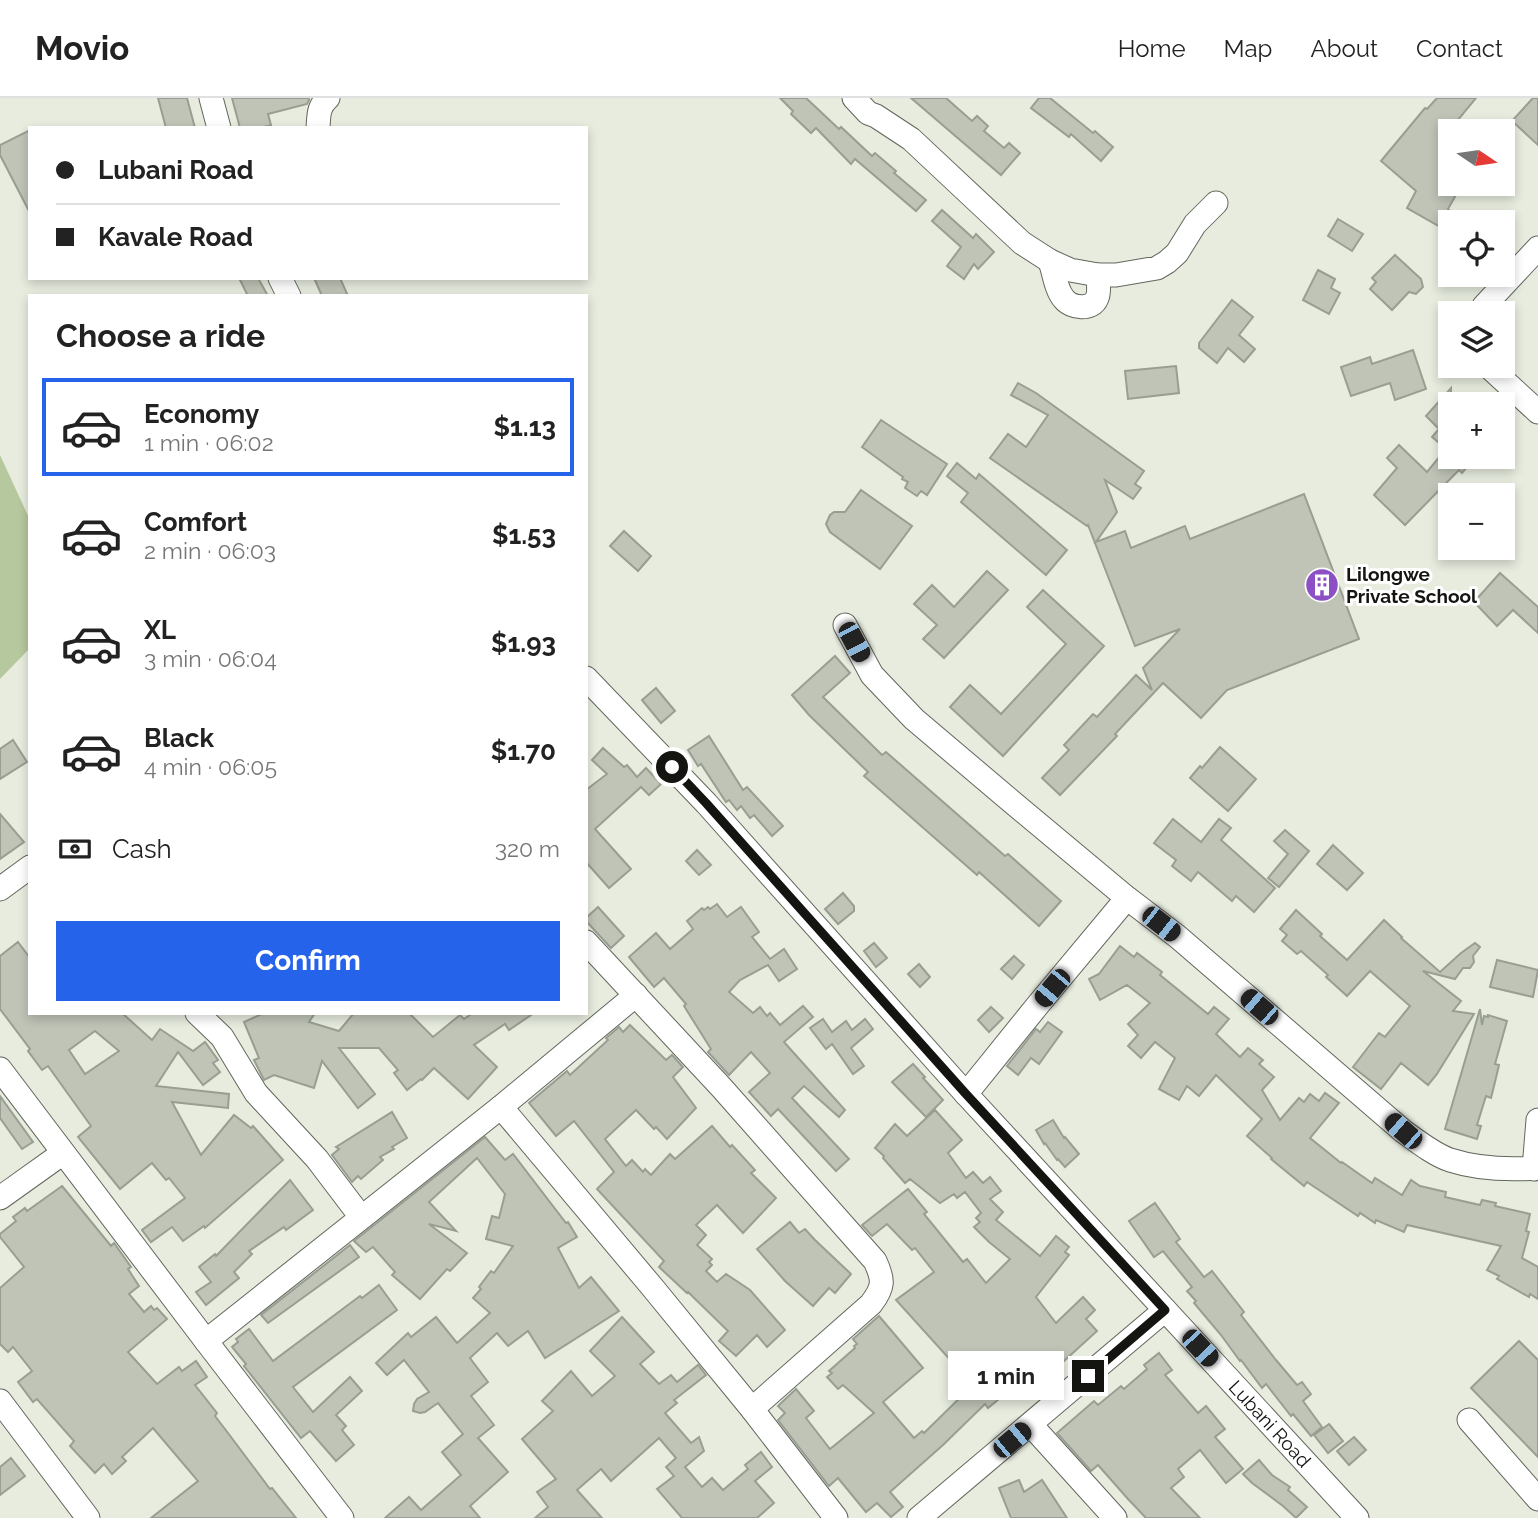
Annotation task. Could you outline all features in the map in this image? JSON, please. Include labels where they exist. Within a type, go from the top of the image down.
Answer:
[{"type":"street","points":[[211,98],[218,126]]},
{"type":"street","points":[[318,126],[320,106],[328,98]]},
{"type":"street","points":[[854,98],[868,113],[911,139],[1022,243],[1070,270],[1116,275],[1157,268],[1177,253],[1195,224],[1216,203]]},
{"type":"street","points":[[1489,301],[1538,248]]},
{"type":"street","points":[[1050,261],[1062,297],[1070,305],[1083,307],[1093,304],[1098,297],[1098,275]]},
{"type":"street","points":[[1501,378],[1538,412]]},
{"type":"street","points":[[845,625],[872,675],[914,719],[1127,898],[1178,937],[1403,1131],[1449,1160],[1489,1168],[1536,1168],[1538,1119]]},
{"type":"street","name":"Lubani Road","points":[[588,680],[706,803],[966,1094],[1357,1518]]},
{"type":"street","points":[[0,889],[28,868]]},
{"type":"street","points":[[966,1094],[1127,898]]},
{"type":"street","points":[[588,944],[875,1261],[880,1272],[882,1284],[871,1304],[752,1409]]},
{"type":"street","points":[[206,1341],[501,1107],[636,995]]},
{"type":"street","points":[[199,1015],[222,1037],[256,1093],[317,1160],[361,1217]]},
{"type":"street","points":[[0,1069],[342,1518]]},
{"type":"street","points":[[501,1107],[752,1409],[836,1518]]},
{"type":"street","points":[[0,1198],[63,1153]]},
{"type":"street","points":[[919,1518],[1165,1310]]},
{"type":"street","points":[[0,1401],[88,1518]]},
{"type":"street","points":[[1469,1420],[1538,1499]]},
{"type":"street","points":[[1031,1425],[1115,1518]]},
{"type":"green space","points":[[0,455],[28,516],[28,650],[0,679]]},
{"type":"building","points":[[158,98],[187,98],[194,126],[165,126]]},
{"type":"building","points":[[232,98],[309,98],[307,104],[268,114],[271,125],[239,126]]},
{"type":"building","points":[[780,98],[806,98],[872,156],[875,153],[926,200],[916,211],[855,159],[851,164],[816,128],[811,133],[791,114],[793,111]]},
{"type":"building","points":[[911,98],[946,98],[972,121],[977,116],[988,126],[984,131],[1004,148],[1009,143],[1020,153],[1001,175]]},
{"type":"building","points":[[1039,98],[1050,98],[1113,147],[1101,161],[1071,134],[1069,137],[1031,108]]},
{"type":"building","points":[[1437,98],[1476,98],[1459,119],[1438,119],[1438,196],[1455,196],[1449,210],[1438,210],[1438,226],[1407,208],[1416,191],[1381,161],[1425,108]]},
{"type":"building","points":[[1533,98],[1538,98],[1538,145],[1516,125],[1514,119]]},
{"type":"building","points":[[28,131],[28,209],[0,155],[0,145]]},
{"type":"building","points":[[942,210],[973,238],[976,234],[994,252],[978,269],[974,264],[964,279],[947,266],[961,247],[932,221]]},
{"type":"building","points":[[1338,219],[1363,234],[1352,251],[1328,236]]},
{"type":"building","points":[[1395,255],[1421,279],[1423,287],[1416,294],[1409,292],[1392,310],[1370,289],[1376,282],[1372,278]]},
{"type":"building","points":[[1318,270],[1335,279],[1331,288],[1340,293],[1329,314],[1303,300]]},
{"type":"building","points":[[240,280],[259,280],[267,294],[247,294]]},
{"type":"building","points":[[315,280],[341,280],[347,294],[321,294]]},
{"type":"building","points":[[1232,300],[1253,317],[1239,335],[1255,349],[1244,362],[1228,348],[1217,363],[1199,348],[1199,343]]},
{"type":"building","points":[[1413,350],[1426,389],[1395,400],[1390,383],[1351,396],[1341,367],[1370,357],[1372,364]]},
{"type":"building","points":[[1176,366],[1179,393],[1128,399],[1125,371]]},
{"type":"building","points":[[1018,383],[1036,393],[1144,471],[1135,484],[1141,488],[1133,499],[1105,480],[1117,512],[1096,542],[1125,531],[1131,548],[1185,526],[1190,539],[1304,494],[1359,639],[1227,690],[1201,718],[1163,683],[1060,795],[1042,778],[1069,750],[1064,745],[1093,714],[1097,717],[1136,675],[1152,690],[1143,668],[1180,629],[1135,646],[1088,525],[990,458],[1008,434],[1026,447],[1048,415],[1011,395]]},
{"type":"building","points":[[1438,403],[1438,428],[1426,416]]},
{"type":"building","points":[[881,420],[947,464],[927,495],[921,491],[917,496],[905,488],[908,482],[902,479],[903,477],[862,447]]},
{"type":"building","points":[[1438,430],[1438,442],[1432,437]]},
{"type":"building","points":[[1399,445],[1427,472],[1438,459],[1438,469],[1465,469],[1462,473],[1459,470],[1446,483],[1438,483],[1438,491],[1405,525],[1374,495],[1397,468],[1387,458]]},
{"type":"building","points":[[957,463],[976,479],[979,474],[1067,550],[1046,575],[961,502],[968,493],[947,476]]},
{"type":"building","points":[[861,490],[912,526],[880,569],[830,532],[826,524],[834,512],[845,512]]},
{"type":"building","points":[[624,531],[651,556],[638,571],[610,546]]},
{"type":"building","points":[[987,571],[1008,590],[944,658],[923,639],[937,625],[914,604],[932,585],[954,607]]},
{"type":"building","points":[[1500,573],[1538,607],[1538,633],[1513,610],[1497,626],[1474,602]]},
{"type":"building","points":[[1043,590],[1104,646],[1003,756],[950,707],[970,685],[1001,714],[1066,644],[1027,607]]},
{"type":"building","points":[[835,656],[850,673],[823,697],[882,755],[886,752],[1061,901],[1039,926],[864,776],[868,772],[792,695]]},
{"type":"building","points":[[656,688],[675,711],[661,723],[642,700]]},
{"type":"building","points":[[709,736],[743,790],[747,787],[783,826],[772,836],[754,815],[750,818],[741,806],[737,810],[729,800],[726,802],[701,764],[698,766],[688,750]]},
{"type":"building","points":[[13,740],[27,762],[0,779],[0,749]]},
{"type":"building","points":[[1220,747],[1256,779],[1228,811],[1190,778]]},
{"type":"building","points":[[603,748],[624,767],[627,765],[637,777],[646,768],[661,784],[649,795],[641,787],[595,829],[631,869],[609,888],[588,864],[588,788],[607,774],[592,760]]},
{"type":"building","points":[[0,814],[24,842],[0,859]]},
{"type":"building","points":[[1173,819],[1201,842],[1219,819],[1231,828],[1221,840],[1275,888],[1254,912],[1236,896],[1232,901],[1198,872],[1191,881],[1172,866],[1176,860],[1154,843]]},
{"type":"building","points":[[1285,830],[1309,851],[1279,887],[1268,878],[1288,854],[1274,841]]},
{"type":"building","points":[[1333,845],[1363,873],[1347,890],[1317,864]]},
{"type":"building","points":[[697,850],[711,865],[699,875],[686,861]]},
{"type":"building","points":[[843,893],[854,906],[854,911],[838,924],[825,909]]},
{"type":"building","points":[[717,904],[727,917],[741,907],[759,932],[752,937],[770,959],[784,949],[797,969],[779,981],[768,965],[740,980],[729,992],[753,1013],[760,1007],[767,1016],[770,1013],[780,1025],[803,1006],[813,1017],[784,1042],[845,1110],[839,1117],[804,1086],[792,1098],[849,1159],[836,1171],[778,1109],[771,1116],[749,1092],[770,1073],[751,1052],[729,1075],[708,1052],[711,1049],[684,1006],[686,1004],[664,978],[654,987],[629,957],[656,933],[670,949],[693,929],[687,921],[702,908],[710,909]]},
{"type":"building","points":[[598,907],[624,936],[611,948],[588,923],[588,916]]},
{"type":"building","points":[[1296,910],[1347,960],[1384,920],[1440,972],[1475,943],[1480,947],[1473,956],[1474,962],[1470,968],[1463,968],[1455,979],[1423,971],[1461,1001],[1453,1011],[1474,1014],[1428,1085],[1401,1063],[1381,1089],[1353,1067],[1379,1033],[1385,1037],[1410,1006],[1370,971],[1347,996],[1301,951],[1297,954],[1282,941],[1287,935],[1280,929]]},
{"type":"building","points":[[18,942],[28,955],[28,1015],[124,1015],[152,1040],[160,1029],[193,1051],[205,1042],[218,1060],[213,1063],[220,1072],[203,1085],[178,1052],[156,1086],[229,1094],[228,1108],[172,1102],[201,1155],[234,1115],[251,1128],[253,1126],[283,1160],[205,1228],[204,1226],[183,1241],[172,1227],[151,1242],[142,1230],[185,1198],[152,1163],[120,1189],[78,1137],[91,1126],[48,1066],[42,1070],[0,1009],[0,956]],"holes":[[[95,1031],[119,1051],[85,1074],[69,1050]]]},
{"type":"building","points":[[874,943],[887,958],[876,967],[864,951]]},
{"type":"building","points":[[1120,946],[1134,957],[1137,953],[1162,972],[1160,975],[1208,1014],[1214,1007],[1229,1019],[1216,1034],[1240,1057],[1248,1048],[1263,1060],[1259,1064],[1274,1077],[1262,1090],[1280,1120],[1299,1098],[1304,1102],[1310,1094],[1319,1101],[1325,1093],[1339,1103],[1310,1138],[1341,1163],[1372,1183],[1375,1178],[1402,1195],[1411,1180],[1420,1186],[1446,1192],[1445,1197],[1480,1205],[1482,1200],[1496,1203],[1495,1206],[1530,1214],[1526,1231],[1529,1232],[1522,1258],[1538,1267],[1538,1299],[1530,1294],[1529,1297],[1497,1279],[1499,1276],[1487,1270],[1501,1246],[1407,1225],[1404,1232],[1376,1220],[1375,1223],[1360,1213],[1358,1216],[1307,1182],[1304,1186],[1247,1136],[1262,1119],[1216,1075],[1199,1096],[1187,1086],[1179,1100],[1159,1089],[1175,1058],[1155,1042],[1141,1058],[1128,1046],[1138,1035],[1128,1024],[1150,1003],[1127,985],[1100,1000],[1089,979],[1099,974]]},
{"type":"building","points":[[1014,956],[1024,965],[1012,979],[1001,969]]},
{"type":"building","points":[[1497,960],[1538,970],[1533,997],[1490,987]]},
{"type":"building","points":[[919,964],[930,977],[920,987],[908,974]]},
{"type":"building","points":[[991,1007],[1003,1018],[989,1032],[978,1020]]},
{"type":"building","points":[[1480,1009],[1482,1025],[1484,1016],[1488,1015],[1507,1021],[1495,1064],[1499,1065],[1491,1098],[1486,1096],[1477,1125],[1481,1126],[1477,1139],[1445,1129]]},
{"type":"building","points":[[260,1015],[314,1015],[309,1022],[339,1031],[352,1015],[411,1015],[433,1037],[460,1015],[464,1019],[470,1015],[531,1015],[509,1030],[505,1024],[474,1045],[497,1067],[468,1099],[434,1068],[407,1090],[394,1073],[398,1070],[379,1048],[339,1048],[375,1094],[358,1108],[322,1061],[314,1088],[274,1075],[264,1080],[254,1060],[259,1058],[244,1022]]},
{"type":"building","points":[[823,1019],[832,1032],[846,1021],[852,1030],[865,1019],[873,1029],[851,1048],[864,1066],[853,1074],[832,1044],[826,1049],[810,1028]]},
{"type":"building","points":[[1048,1022],[1062,1032],[1039,1064],[1031,1058],[1018,1075],[1007,1066],[1036,1029],[1040,1032]]},
{"type":"building","points":[[630,1025],[666,1060],[672,1055],[683,1067],[673,1077],[696,1108],[667,1139],[636,1110],[605,1139],[626,1166],[632,1160],[643,1172],[645,1169],[651,1175],[670,1154],[675,1159],[712,1126],[755,1170],[751,1173],[776,1198],[743,1233],[717,1205],[696,1225],[706,1235],[697,1245],[712,1259],[709,1262],[712,1265],[706,1271],[717,1282],[726,1274],[750,1290],[785,1330],[767,1347],[757,1335],[736,1356],[719,1341],[728,1331],[659,1267],[664,1261],[597,1189],[614,1172],[574,1121],[556,1136],[529,1103],[567,1071],[570,1075],[619,1027],[623,1032]]},
{"type":"building","points":[[913,1064],[943,1100],[926,1117],[892,1082]]},
{"type":"building","points":[[0,1096],[33,1142],[22,1149],[0,1118]]},
{"type":"building","points":[[935,1110],[962,1140],[948,1153],[966,1178],[973,1172],[983,1183],[990,1177],[1001,1191],[990,1199],[1003,1212],[996,1220],[1040,1256],[1056,1236],[1069,1247],[1065,1252],[1069,1255],[1036,1297],[1056,1323],[1083,1297],[1095,1310],[1086,1319],[1097,1331],[1042,1381],[1033,1371],[988,1408],[985,1404],[890,1492],[903,1507],[891,1517],[877,1503],[866,1512],[838,1478],[829,1486],[778,1420],[785,1413],[778,1406],[796,1389],[814,1411],[806,1418],[830,1449],[874,1413],[843,1385],[838,1389],[827,1377],[832,1373],[829,1371],[855,1348],[857,1344],[853,1339],[879,1316],[923,1368],[883,1402],[914,1438],[922,1431],[924,1433],[973,1385],[896,1300],[934,1272],[915,1248],[912,1250],[887,1224],[872,1236],[862,1225],[908,1189],[927,1212],[924,1214],[963,1262],[967,1259],[986,1283],[1010,1259],[974,1227],[980,1222],[976,1218],[981,1213],[965,1192],[957,1198],[954,1194],[940,1203],[910,1179],[905,1183],[875,1148],[895,1124],[907,1136]]},
{"type":"building","points":[[392,1112],[407,1138],[380,1157],[383,1160],[361,1179],[358,1176],[352,1182],[332,1155],[339,1149],[336,1147]]},
{"type":"building","points":[[1053,1120],[1064,1138],[1079,1154],[1065,1167],[1044,1144],[1036,1130]]},
{"type":"building","points":[[485,1137],[505,1160],[513,1154],[566,1223],[568,1222],[577,1237],[558,1248],[579,1288],[591,1277],[619,1311],[545,1358],[528,1331],[508,1346],[497,1333],[470,1358],[488,1382],[471,1396],[494,1425],[478,1438],[508,1472],[470,1506],[480,1518],[385,1518],[409,1497],[421,1510],[461,1475],[442,1452],[463,1434],[438,1403],[425,1412],[413,1411],[417,1399],[429,1392],[404,1360],[387,1375],[376,1363],[408,1333],[411,1337],[436,1317],[457,1343],[490,1313],[473,1298],[491,1271],[494,1273],[513,1246],[486,1239],[492,1216],[499,1218],[505,1194],[477,1158],[429,1202],[456,1231],[429,1224],[467,1253],[450,1271],[447,1269],[420,1299],[392,1275],[395,1272],[373,1247],[366,1252],[354,1241]]},
{"type":"building","points":[[290,1180],[313,1210],[286,1230],[284,1227],[249,1251],[252,1254],[234,1272],[239,1278],[206,1305],[196,1292],[211,1282],[199,1267],[215,1254],[216,1256]]},
{"type":"building","points":[[62,1186],[111,1246],[114,1243],[131,1267],[128,1269],[139,1286],[129,1294],[144,1312],[151,1306],[154,1310],[157,1308],[167,1319],[128,1352],[157,1384],[179,1367],[182,1371],[196,1361],[207,1377],[195,1385],[270,1489],[272,1488],[296,1518],[151,1518],[198,1481],[153,1428],[122,1457],[126,1461],[112,1474],[104,1464],[95,1473],[70,1446],[74,1441],[37,1399],[33,1402],[18,1382],[32,1371],[13,1347],[8,1352],[0,1344],[0,1288],[24,1267],[0,1234],[16,1221],[13,1217],[25,1208],[27,1211]]},
{"type":"building","points":[[1155,1203],[1180,1239],[1176,1242],[1204,1277],[1212,1271],[1244,1312],[1241,1315],[1276,1360],[1297,1385],[1302,1382],[1311,1394],[1303,1401],[1322,1427],[1311,1436],[1266,1384],[1262,1388],[1240,1361],[1194,1303],[1196,1301],[1187,1291],[1192,1287],[1163,1251],[1154,1257],[1129,1221]]},
{"type":"building","points":[[790,1222],[799,1233],[805,1229],[851,1274],[835,1293],[829,1288],[813,1306],[785,1281],[757,1249]]},
{"type":"building","points":[[350,1245],[359,1257],[268,1323],[261,1315]]},
{"type":"building","points":[[379,1285],[397,1310],[293,1387],[313,1412],[350,1377],[362,1391],[336,1415],[346,1426],[342,1430],[354,1445],[336,1461],[310,1431],[301,1438],[232,1347],[238,1342],[236,1339],[249,1329],[273,1361],[360,1296],[362,1298]]},
{"type":"building","points":[[622,1317],[654,1352],[640,1364],[659,1384],[671,1375],[677,1382],[698,1365],[706,1375],[674,1400],[677,1403],[665,1413],[691,1443],[699,1437],[704,1451],[685,1467],[702,1487],[712,1478],[723,1490],[748,1469],[745,1465],[761,1452],[772,1467],[755,1481],[774,1503],[757,1518],[682,1518],[657,1489],[674,1476],[666,1467],[676,1458],[659,1438],[611,1481],[601,1469],[577,1490],[602,1518],[535,1518],[548,1507],[537,1492],[556,1479],[522,1439],[553,1411],[542,1401],[571,1371],[592,1396],[615,1376],[590,1351]]},
{"type":"building","points":[[1519,1341],[1538,1360],[1538,1457],[1471,1388]]},
{"type":"building","points":[[1159,1353],[1172,1370],[1165,1375],[1198,1413],[1206,1406],[1225,1429],[1215,1437],[1243,1469],[1226,1483],[1200,1450],[1178,1469],[1184,1477],[1171,1488],[1200,1518],[1146,1518],[1098,1465],[1091,1471],[1057,1433],[1094,1401],[1098,1405],[1121,1386],[1124,1389],[1147,1369],[1144,1365]]},
{"type":"building","points":[[1329,1424],[1343,1441],[1328,1453],[1314,1435]]},
{"type":"building","points":[[1354,1437],[1366,1450],[1349,1465],[1337,1451]]},
{"type":"building","points":[[11,1458],[25,1476],[0,1495],[0,1467]]},
{"type":"building","points":[[1259,1460],[1272,1475],[1290,1487],[1288,1490],[1307,1507],[1296,1518],[1243,1474]]},
{"type":"building","points":[[1019,1480],[1024,1492],[1042,1480],[1067,1518],[1011,1518],[999,1488]]},
{"type":"place","name":"Lilongwe Private School","points":[[1322,585]]},
{"type":"route","points":[[672,767],[966,1094],[1165,1310],[1088,1376]]}]
